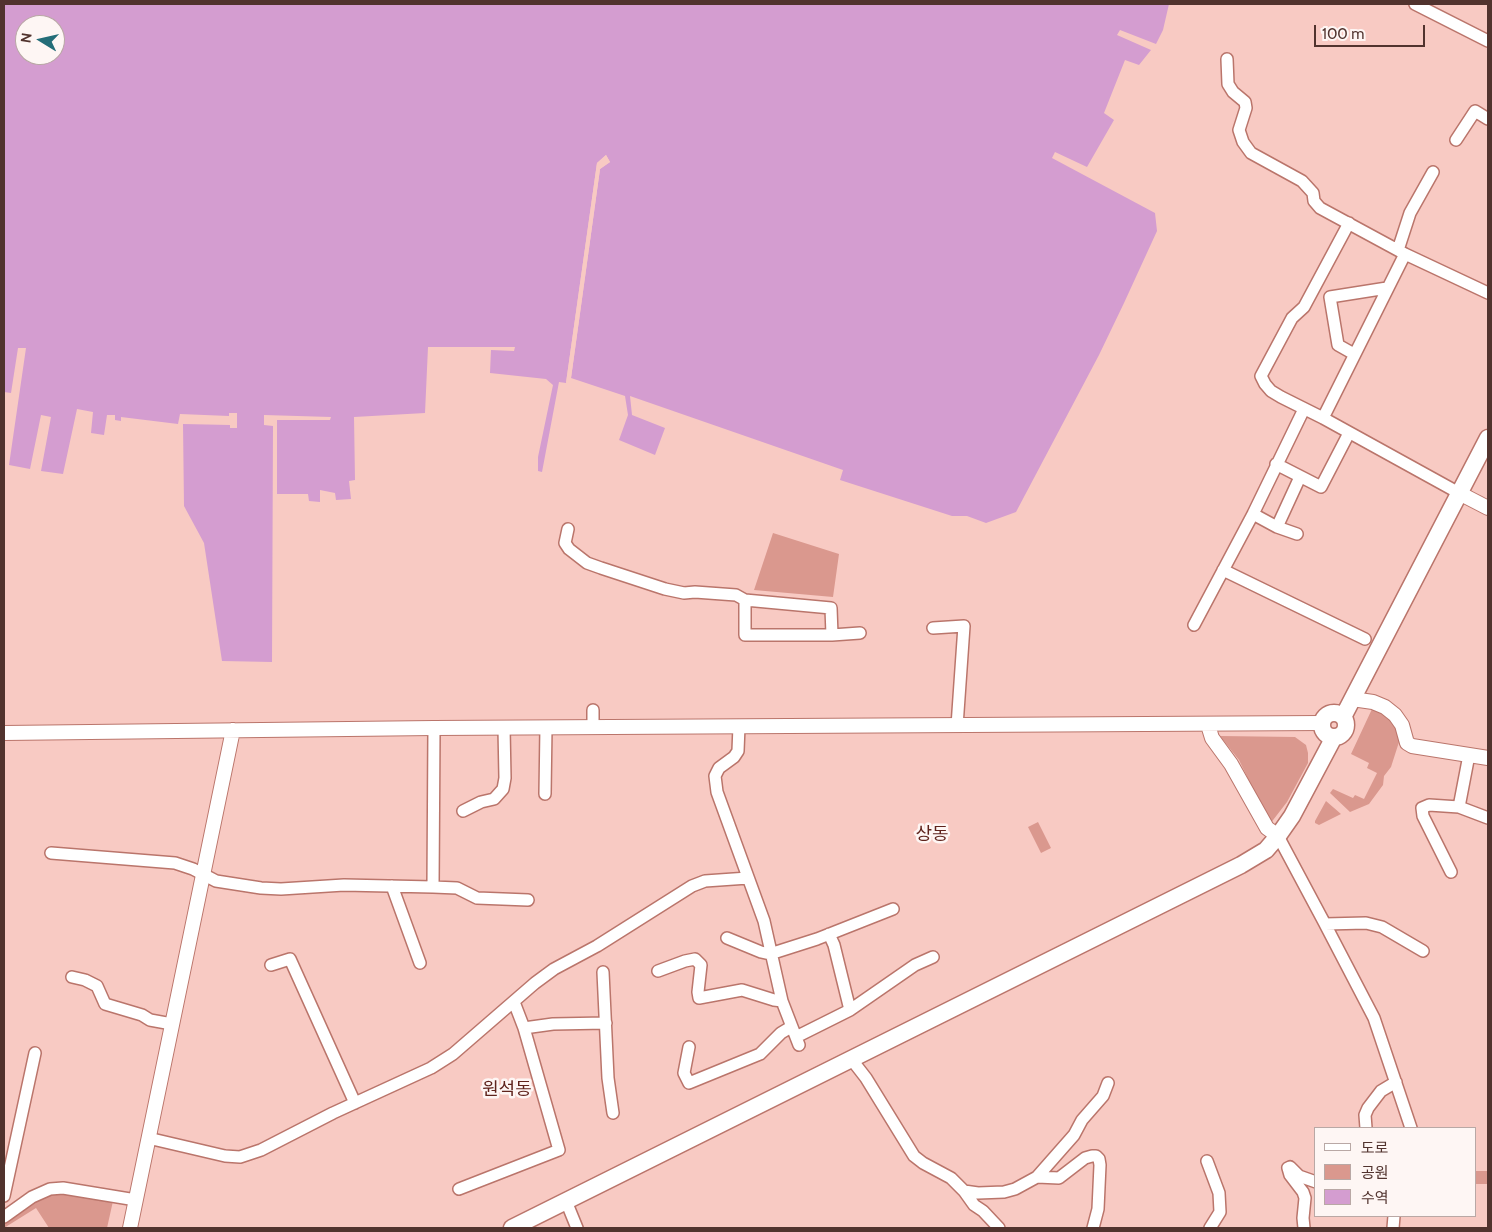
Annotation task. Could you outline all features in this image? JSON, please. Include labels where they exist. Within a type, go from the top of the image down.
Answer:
[{"type":"highway","points":[[1343,717],[1488,438]]},
{"type":"highway","points":[[512,1228],[1241,865],[1266,850],[1278,836],[1292,816],[1334,738],[1345,730],[1346,723],[1343,717],[1337,713],[1330,713],[1324,717],[1322,723],[1324,733],[1334,738]]},
{"type":"main road","points":[[1459,493],[1488,508]]},
{"type":"main road","points":[[1352,699],[1373,702],[1385,707],[1395,715],[1402,725],[1407,743],[1412,746],[1488,758]]},
{"type":"main road","points":[[4,733],[434,728],[1322,723]]},
{"type":"main road","points":[[1208,725],[1212,738],[1231,764],[1267,828],[1278,836]]},
{"type":"main road","points":[[130,1228],[233,730]]},
{"type":"street","points":[[1415,4],[1488,41]]},
{"type":"street","points":[[1226,59],[1228,84],[1233,92],[1245,102],[1246,108],[1239,130],[1242,142],[1251,153],[1302,181],[1313,193],[1314,201],[1320,208],[1402,252],[1488,293]]},
{"type":"street","points":[[1456,140],[1475,112],[1488,119]]},
{"type":"street","points":[[1323,418],[1387,288],[1402,252],[1410,213],[1433,172]]},
{"type":"street","points":[[1350,223],[1304,306],[1292,318],[1261,376],[1271,391],[1459,493]]},
{"type":"street","points":[[1354,354],[1338,345],[1330,297],[1387,288]]},
{"type":"street","points":[[1194,625],[1253,514],[1304,409]]},
{"type":"street","points":[[1276,464],[1321,487],[1349,433]]},
{"type":"street","points":[[1277,527],[1300,477]]},
{"type":"street","points":[[1253,514],[1277,527],[1297,534]]},
{"type":"street","points":[[568,529],[565,543],[569,549],[588,563],[665,590],[684,593],[736,595],[745,600],[831,608],[832,635]]},
{"type":"street","points":[[1223,570],[1365,639]]},
{"type":"street","points":[[745,600],[745,635],[832,635],[860,633]]},
{"type":"street","points":[[933,628],[964,626],[957,726]]},
{"type":"street","points":[[592,710],[593,727]]},
{"type":"street","points":[[739,726],[738,751],[734,757],[719,768],[715,776],[717,792],[764,921],[782,1001],[795,1036]]},
{"type":"street","points":[[433,887],[434,728]]},
{"type":"street","points":[[463,811],[481,802],[494,799],[503,789],[505,778],[504,728]]},
{"type":"street","points":[[545,794],[546,728]]},
{"type":"street","points":[[1459,807],[1469,755]]},
{"type":"street","points":[[1451,872],[1423,816],[1422,808],[1428,805],[1459,807],[1488,818]]},
{"type":"street","points":[[1278,836],[1374,1018],[1411,1127]]},
{"type":"street","points":[[51,853],[174,863],[192,869],[216,881],[262,888],[281,889],[344,885],[457,888],[477,898],[528,900]]},
{"type":"street","points":[[148,1138],[208,1152],[240,1157],[260,1150],[354,1103],[431,1068],[453,1054],[535,983],[554,969],[597,946],[692,886],[705,881],[748,878]]},
{"type":"street","points":[[392,886],[420,963]]},
{"type":"street","points":[[727,938],[770,954],[830,934],[893,909]]},
{"type":"street","points":[[1325,924],[1366,923],[1382,927],[1423,951]]},
{"type":"street","points":[[830,934],[850,1010]]},
{"type":"street","points":[[689,1047],[684,1073],[689,1083],[760,1054],[781,1032],[795,1036],[850,1010],[914,965],[934,957]]},
{"type":"street","points":[[270,965],[290,959],[354,1103]]},
{"type":"street","points":[[658,971],[695,959],[701,965],[699,998],[742,990],[782,1001]]},
{"type":"street","points":[[602,972],[608,1078],[613,1113]]},
{"type":"street","points":[[72,977],[85,980],[97,986],[105,1004],[142,1015],[150,1020],[172,1024]]},
{"type":"street","points":[[459,1189],[555,1151],[524,1028],[514,1002]]},
{"type":"street","points":[[524,1028],[553,1024],[606,1023]]},
{"type":"street","points":[[4,1196],[35,1053]]},
{"type":"street","points":[[852,1060],[866,1078],[914,1156],[951,1178],[974,1205],[983,1211],[999,1228]]},
{"type":"street","points":[[1366,1127],[1365,1115],[1368,1108],[1382,1091],[1396,1082]]},
{"type":"street","points":[[964,1191],[978,1193],[1004,1192],[1016,1189],[1037,1177],[1074,1135],[1082,1120],[1103,1096],[1108,1083]]},
{"type":"street","points":[[1037,1177],[1059,1178],[1085,1158],[1096,1156],[1099,1159],[1100,1165],[1098,1209],[1093,1228]]},
{"type":"street","points":[[1207,1160],[1219,1194],[1220,1212],[1214,1227]]},
{"type":"street","points":[[1304,1228],[1305,1198],[1303,1192],[1288,1173],[1288,1168],[1290,1167],[1299,1176],[1314,1181]]},
{"type":"street","points":[[4,1217],[32,1197],[50,1189],[63,1188],[136,1200]]},
{"type":"street","points":[[566,1201],[577,1228]]},
{"type":"green space","points":[[773,533],[839,554],[833,597],[754,590]]},
{"type":"green space","points":[[1372,709],[1387,712],[1399,730],[1399,742],[1391,767],[1384,776],[1383,785],[1369,804],[1350,812],[1330,793],[1333,789],[1353,798],[1355,795],[1364,799],[1377,773],[1367,768],[1369,763],[1351,754]]},
{"type":"green space","points":[[1220,736],[1295,737],[1306,745],[1308,763],[1287,802],[1270,824],[1239,760]]},
{"type":"green space","points":[[1326,801],[1341,814],[1319,825],[1315,821]]},
{"type":"green space","points":[[1038,822],[1051,848],[1041,853],[1028,827]]},
{"type":"green space","points":[[1477,1171],[1488,1171],[1488,1184],[1477,1184]]},
{"type":"green space","points":[[53,1192],[113,1201],[107,1228],[49,1228],[36,1208],[4,1228],[4,1221],[38,1196]]},
{"type":"water","points":[[4,4],[1169,4],[1163,30],[1156,44],[1120,30],[1117,35],[1151,50],[1139,65],[1125,60],[1104,113],[1114,120],[1087,167],[1055,152],[1052,158],[1155,213],[1157,231],[1099,355],[1016,512],[986,523],[967,516],[952,516],[840,480],[843,470],[630,396],[632,415],[665,428],[655,455],[619,440],[628,415],[625,396],[571,378],[600,169],[610,162],[606,155],[597,163],[566,383],[559,382],[542,472],[538,471],[538,457],[553,385],[546,379],[490,373],[491,350],[514,351],[515,347],[428,347],[425,413],[354,417],[355,480],[349,481],[351,499],[336,500],[335,493],[320,490],[320,502],[309,501],[308,494],[277,494],[277,420],[330,420],[331,417],[264,415],[264,425],[273,426],[272,662],[222,661],[204,543],[184,506],[183,424],[230,425],[230,428],[237,428],[237,413],[229,413],[229,416],[180,414],[178,424],[121,417],[121,421],[115,420],[115,415],[107,415],[104,435],[91,433],[93,412],[77,409],[63,474],[41,471],[51,417],[41,415],[30,469],[9,465],[26,348],[18,348],[11,393],[4,392]]},
{"type":"pier","points":[[606,155],[610,162],[600,169],[571,378],[566,383],[597,163]]},
{"type":"district","name":"상동","points":[[932,835]]},
{"type":"district","name":"원석동","points":[[507,1090]]}]
